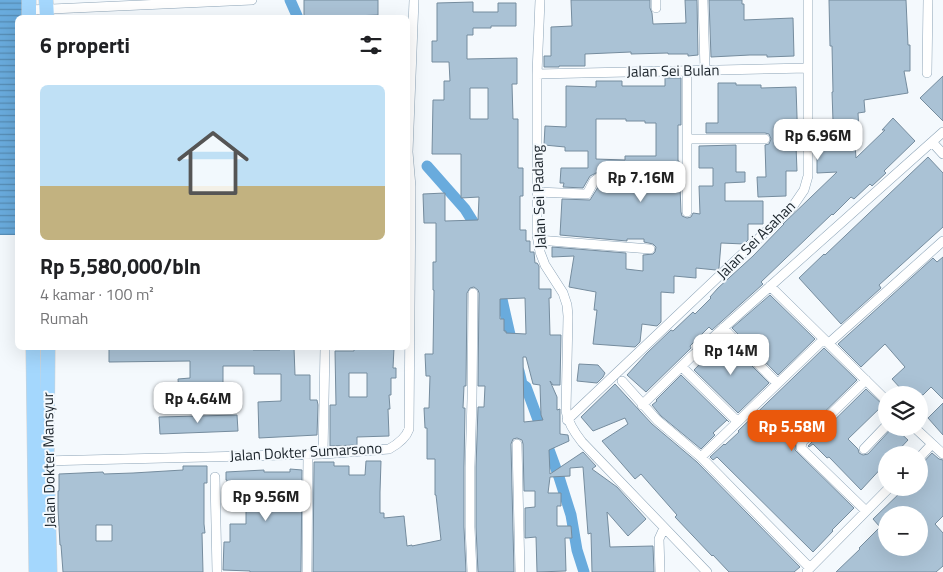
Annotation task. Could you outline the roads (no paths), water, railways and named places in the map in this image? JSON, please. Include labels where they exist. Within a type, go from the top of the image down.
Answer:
[{"type":"main road","name":"Jalan Dokter Mansyur","points":[[33,350],[50,572]]},
{"type":"main road","name":"Jalan Dokter Mansyur","points":[[36,572],[48,350]]},
{"type":"street","points":[[29,9],[252,0]]},
{"type":"street","name":"Jalan Dokter Sumarsono","points":[[410,101],[414,0]]},
{"type":"street","name":"Jalan Sei Padang","points":[[540,0],[537,74],[538,240],[544,265],[563,293],[567,305],[567,420]]},
{"type":"street","points":[[703,0],[704,70]]},
{"type":"street","name":"Jalan Sei Asahan","points":[[567,420],[793,206],[804,190],[808,176],[808,0]]},
{"type":"street","points":[[927,73],[928,0]]},
{"type":"street","name":"Jalan Sei Bulan","points":[[537,74],[808,68]]},
{"type":"street","points":[[687,71],[687,212]]},
{"type":"street","points":[[642,404],[692,356],[943,132]]},
{"type":"street","points":[[687,139],[765,139]]},
{"type":"street","points":[[932,142],[943,154]]},
{"type":"street","points":[[537,192],[587,194],[594,181],[598,178],[633,178]]},
{"type":"street","points":[[538,240],[650,249]]},
{"type":"street","points":[[701,457],[777,383],[943,241]]},
{"type":"street","points":[[770,286],[878,392]]},
{"type":"street","points":[[472,572],[470,467],[473,293]]},
{"type":"street","points":[[723,328],[777,383]]},
{"type":"street","points":[[323,454],[325,350]]},
{"type":"street","name":"Jalan Dokter Sumarsono","points":[[41,461],[323,454],[389,449],[407,436],[410,429],[410,350]]},
{"type":"street","points":[[682,367],[737,421]]},
{"type":"street","points":[[866,380],[801,444],[801,448],[866,511]]},
{"type":"street","points":[[622,381],[656,420],[701,457],[808,570],[881,496]]},
{"type":"street","points":[[567,420],[582,442],[707,572]]},
{"type":"street","points":[[864,449],[878,434]]},
{"type":"street","points":[[924,436],[943,454]]},
{"type":"street","points":[[517,444],[520,572]]},
{"type":"street","points":[[928,448],[932,444]]},
{"type":"street","points":[[307,572],[308,454]]},
{"type":"street","points":[[216,477],[217,572]]},
{"type":"street","points":[[660,572],[659,546],[664,528]]},
{"type":"water","points":[[0,0],[29,0],[29,15],[15,15],[15,235],[0,235]]},
{"type":"waterway","points":[[290,0],[297,15]]},
{"type":"waterway","points":[[427,166],[465,209],[480,233]]},
{"type":"waterway","points":[[499,286],[513,348]]},
{"type":"waterway","points":[[519,371],[522,384],[526,387],[559,477],[571,515],[577,550],[584,572]]}]
